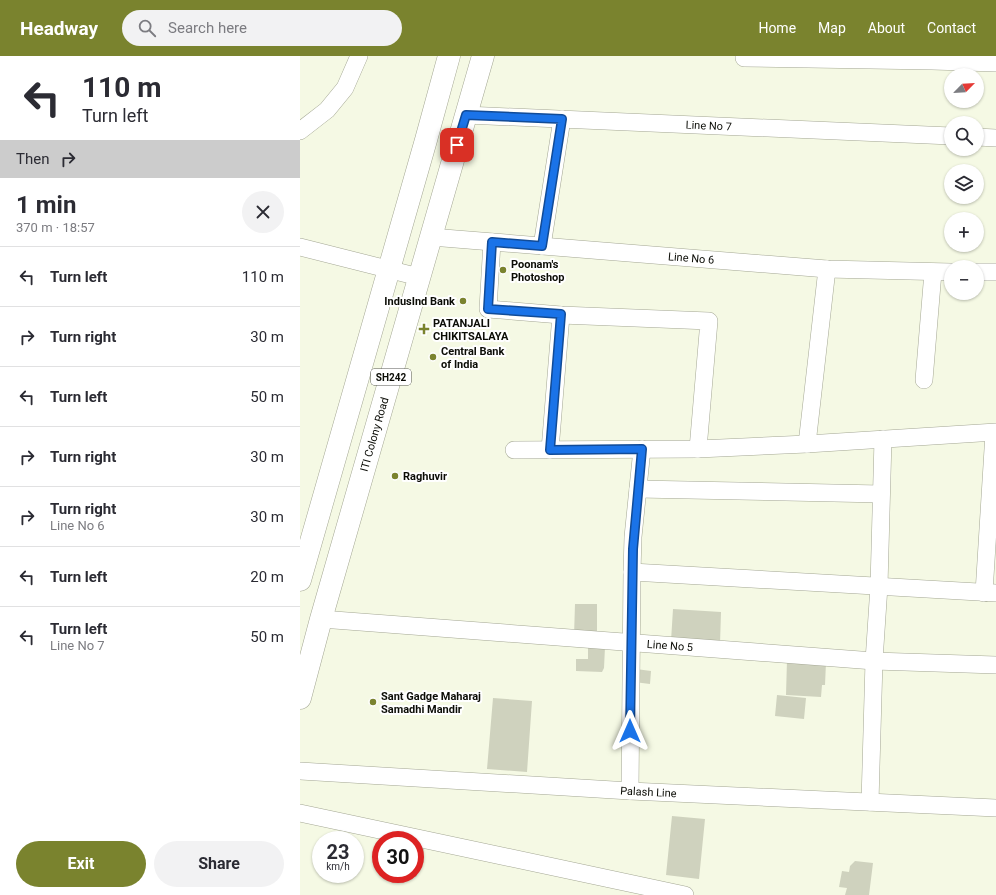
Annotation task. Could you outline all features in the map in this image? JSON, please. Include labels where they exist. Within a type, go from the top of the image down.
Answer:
[{"type":"main road","name":"SH242","points":[[300,580],[449,56]]},
{"type":"main road","name":"ITI Colony Road","points":[[300,697],[321,619],[483,56]]},
{"type":"street","points":[[300,131],[327,110],[345,88],[359,56]]},
{"type":"street","points":[[744,56],[744,58],[932,58],[996,63]]},
{"type":"street","name":"Line No 7","points":[[466,115],[944,136]]},
{"type":"street","points":[[542,246],[562,119]]},
{"type":"street","points":[[984,137],[996,138]]},
{"type":"street","name":"Line No 6","points":[[431,237],[827,269],[944,272]]},
{"type":"street","points":[[492,242],[488,309],[709,321],[698,449]]},
{"type":"street","points":[[300,247],[419,277]]},
{"type":"street","points":[[807,444],[827,269]]},
{"type":"street","points":[[924,380],[933,272]]},
{"type":"street","points":[[984,272],[996,272]]},
{"type":"street","points":[[550,450],[561,314]]},
{"type":"street","points":[[514,450],[698,449],[807,444],[995,432],[990,593],[632,572]]},
{"type":"street","points":[[870,802],[874,661],[879,586],[883,439]]},
{"type":"street","points":[[630,791],[633,538],[642,449]]},
{"type":"street","points":[[638,489],[881,494]]},
{"type":"street","name":"Line No 5","points":[[321,619],[874,661],[996,665]]},
{"type":"street","name":"Palash Line","points":[[300,772],[630,791],[996,808]]},
{"type":"street","points":[[300,813],[685,895]]},
{"type":"building","points":[[575,604],[597,604],[597,636],[574,636]]},
{"type":"building","points":[[673,609],[721,612],[720,644],[671,641]]},
{"type":"building","points":[[588,647],[605,647],[604,668],[602,672],[576,671],[576,659],[588,659]]},
{"type":"building","points":[[787,660],[826,662],[825,685],[822,685],[821,697],[786,695]]},
{"type":"building","points":[[636,669],[651,671],[650,684],[634,682]]},
{"type":"building","points":[[777,695],[806,698],[804,719],[775,716]]},
{"type":"building","points":[[493,698],[532,701],[527,772],[487,769]]},
{"type":"building","points":[[672,816],[705,819],[699,879],[666,875]]},
{"type":"building","points":[[855,861],[873,863],[869,895],[845,895],[847,888],[839,887],[842,871],[849,872],[850,866]]},
{"type":"place","name":"Poonam's Photoshop","points":[[503,270]]},
{"type":"place","name":"IndusInd Bank","points":[[463,301]]},
{"type":"place","name":"PATANJALI CHIKITSALAYA","points":[[424,329]]},
{"type":"place","name":"Central Bank of India","points":[[433,357]]},
{"type":"place","name":"Raghuvir","points":[[395,476]]},
{"type":"place","name":"Sant Gadge Maharaj Samadhi Mandir","points":[[373,702]]},
{"type":"route","points":[[457,145],[466,115],[562,119],[542,246],[492,242],[488,309],[561,314],[550,450],[642,449],[633,538],[630,731]]}]
